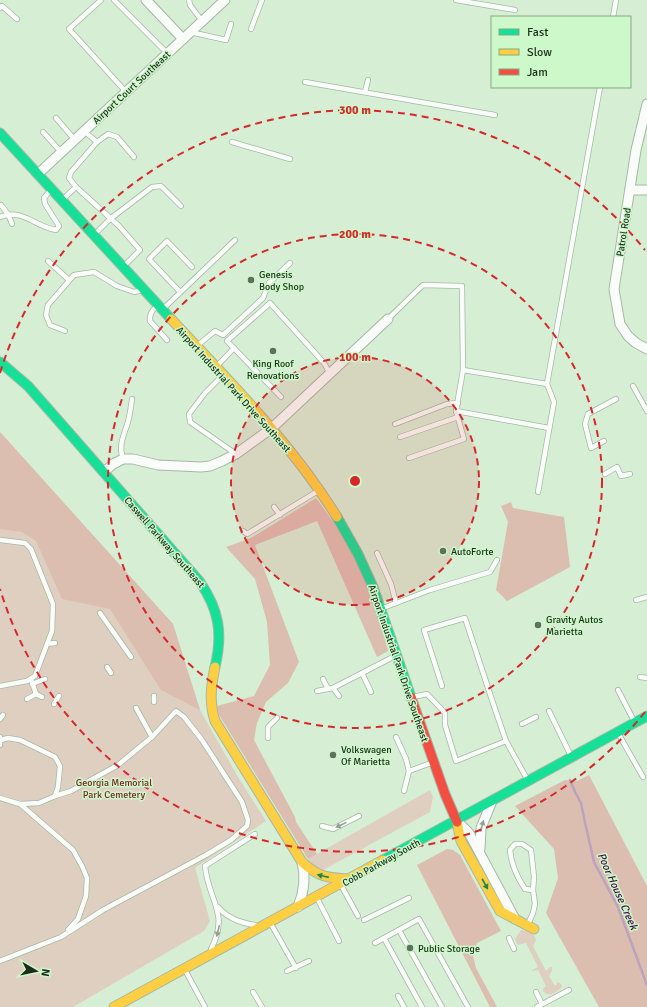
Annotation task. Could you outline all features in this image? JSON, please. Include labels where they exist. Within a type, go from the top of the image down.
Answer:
[{"type":"street","points":[[146,0],[186,36]]},
{"type":"street","name":"Airport Court Southeast","points":[[38,174],[224,0]]},
{"type":"street","name":"Patrol Road","points":[[647,104],[636,150],[614,289],[620,324],[628,336],[636,343],[647,349]]},
{"type":"street","name":"Airport Industrial Park Drive Southeast","points":[[0,133],[224,375],[239,395],[272,428],[319,490],[349,537],[369,576],[445,794],[457,820],[461,840],[498,908],[515,921],[531,927]]},
{"type":"street","points":[[630,190],[647,190]]},
{"type":"street","points":[[104,472],[113,464],[123,459],[133,459],[158,465],[210,466],[236,454],[272,428],[388,319]]},
{"type":"street","name":"Caswell Parkway Southeast","points":[[0,362],[28,386],[191,571],[208,593],[216,612],[220,633],[210,696],[214,721],[302,862],[316,874],[345,881]]},
{"type":"street","name":"Cobb Parkway South","points":[[114,1007],[131,1001],[184,969],[647,716]]},
{"type":"street","points":[[480,852],[480,828],[492,801]]},
{"type":"street","points":[[457,820],[469,832],[515,921]]},
{"type":"street","name":"Caswell Parkway Southeast","points":[[298,907],[305,875],[302,862]]},
{"type":"lane","points":[[101,0],[69,29],[126,92]]},
{"type":"lane","points":[[114,0],[167,53]]},
{"type":"lane","points":[[189,0],[190,5],[202,21]]},
{"type":"lane","points":[[252,29],[262,0]]},
{"type":"lane","points":[[456,0],[515,10]]},
{"type":"lane","points":[[613,16],[616,0]]},
{"type":"lane","points":[[0,8],[2,6],[17,19]]},
{"type":"lane","points":[[186,36],[226,40],[231,24]]},
{"type":"lane","points":[[365,92],[368,80]]},
{"type":"lane","points":[[305,82],[495,115]]},
{"type":"lane","points":[[538,492],[554,402],[547,384],[600,88]]},
{"type":"lane","points":[[56,118],[75,140]]},
{"type":"lane","points":[[84,131],[97,142]]},
{"type":"lane","points":[[43,132],[62,152]]},
{"type":"lane","points":[[123,266],[140,250],[119,226],[76,187],[69,178],[70,172],[97,142],[108,134],[117,137],[134,157]]},
{"type":"lane","points":[[232,142],[290,159]]},
{"type":"lane","points":[[94,235],[110,219],[152,187],[161,186],[180,206]]},
{"type":"lane","points":[[62,200],[76,187]]},
{"type":"lane","points":[[0,217],[8,214],[22,215],[50,229],[56,230],[59,226],[45,204],[44,198],[52,188]]},
{"type":"lane","points":[[1,205],[8,214],[12,224]]},
{"type":"lane","points":[[167,340],[150,321],[149,317],[151,312],[180,292],[235,240]]},
{"type":"lane","points":[[180,292],[149,259],[167,241],[192,267]]},
{"type":"lane","points":[[48,261],[69,280]]},
{"type":"lane","points":[[197,346],[215,331],[223,335],[263,298],[269,283],[290,263]]},
{"type":"lane","points":[[65,330],[50,325],[46,316],[48,305],[74,275],[94,272],[117,286],[134,292],[145,290]]},
{"type":"lane","points":[[388,319],[423,285],[462,286],[463,370],[456,411],[464,439],[409,458]]},
{"type":"lane","points":[[281,397],[227,341],[270,303],[324,363],[330,374]]},
{"type":"lane","points":[[216,367],[234,348]]},
{"type":"lane","points":[[463,370],[547,384]]},
{"type":"lane","points":[[224,375],[205,393],[189,414],[190,422],[236,454]]},
{"type":"lane","points":[[634,386],[647,411]]},
{"type":"lane","points":[[123,459],[120,451],[121,441],[128,420],[132,399]]},
{"type":"lane","points":[[604,441],[591,448],[585,424],[588,414],[616,399]]},
{"type":"lane","points":[[395,424],[447,404],[458,403]]},
{"type":"lane","points":[[456,411],[549,428]]},
{"type":"lane","points":[[400,437],[458,417]]},
{"type":"lane","points":[[604,474],[617,467],[621,476],[630,474]]},
{"type":"lane","points":[[243,531],[247,534],[319,490]]},
{"type":"lane","points":[[274,507],[280,515]]},
{"type":"lane","points":[[0,540],[25,543],[31,549],[53,604],[52,632],[35,676],[27,681],[0,686]]},
{"type":"lane","points":[[378,553],[391,584],[396,603]]},
{"type":"lane","points":[[381,608],[430,590],[490,572],[497,560]]},
{"type":"lane","points":[[636,600],[647,597]]},
{"type":"lane","points":[[100,613],[130,657]]},
{"type":"lane","points":[[442,686],[424,630],[465,618],[506,741],[528,781]]},
{"type":"lane","points":[[47,644],[55,643]]},
{"type":"lane","points":[[317,691],[330,688],[397,655]]},
{"type":"lane","points":[[107,667],[111,673]]},
{"type":"lane","points":[[362,673],[371,692]]},
{"type":"lane","points":[[640,676],[647,678]]},
{"type":"lane","points":[[31,679],[36,694],[42,697]]},
{"type":"lane","points":[[32,684],[45,679]]},
{"type":"lane","points":[[323,679],[339,696]]},
{"type":"lane","points":[[618,690],[634,723]]},
{"type":"lane","points":[[27,700],[36,694]]},
{"type":"lane","points":[[412,697],[427,694],[445,712],[445,725],[456,761],[506,741]]},
{"type":"lane","points":[[54,704],[59,696]]},
{"type":"lane","points":[[154,696],[154,702]]},
{"type":"lane","points":[[144,708],[137,710],[152,736]]},
{"type":"lane","points":[[0,798],[20,804],[39,803],[54,796],[71,791],[120,764],[152,736],[176,711],[184,717],[202,740],[242,802],[248,820],[247,826],[230,840],[206,855],[103,910],[61,937],[2,960]]},
{"type":"lane","points":[[549,711],[572,757]]},
{"type":"lane","points":[[522,724],[536,717]]},
{"type":"lane","points":[[268,738],[268,727],[277,718]]},
{"type":"lane","points":[[618,732],[643,777]]},
{"type":"lane","points":[[396,737],[406,758],[409,771],[404,791]]},
{"type":"lane","points":[[0,741],[8,738],[20,740],[55,756],[60,766],[58,787],[54,796]]},
{"type":"lane","points":[[409,771],[434,762]]},
{"type":"lane","points":[[20,804],[73,850],[87,878],[86,896],[78,919],[61,937]]},
{"type":"lane","points":[[322,826],[333,829],[359,816]]},
{"type":"lane","points":[[206,957],[216,938],[219,928],[219,914],[206,874],[205,866],[255,834]]},
{"type":"lane","points":[[531,927],[535,904],[531,850],[522,844],[515,844],[510,850],[510,858],[518,880],[525,889],[533,890]]},
{"type":"lane","points":[[345,881],[358,916]]},
{"type":"lane","points":[[316,897],[339,941]]},
{"type":"lane","points":[[364,920],[409,898]]},
{"type":"lane","points":[[216,904],[223,912],[233,919],[248,924],[267,924],[296,968]]},
{"type":"lane","points":[[375,943],[419,919],[468,1007]]},
{"type":"lane","points":[[399,930],[442,1007]]},
{"type":"lane","points":[[384,938],[422,1007]]},
{"type":"lane","points":[[509,938],[514,949]]},
{"type":"lane","points":[[287,971],[309,961]]},
{"type":"lane","points":[[184,969],[206,1007]]},
{"type":"lane","points":[[537,1007],[569,990]]},
{"type":"lane","points":[[253,992],[262,1007]]},
{"type":"lane","points":[[536,992],[542,1004]]},
{"type":"lane","points":[[398,996],[404,1007]]},
{"type":"green space","name":"Georgia Memorial Park Cemetery","points":[[0,432],[173,624],[200,710],[238,777],[266,821],[195,868],[210,921],[204,931],[73,1007],[0,1007]]},
{"type":"green space","points":[[430,790],[433,797],[430,812],[321,871],[314,868],[308,859]]},
{"type":"green space","points":[[521,930],[534,936],[536,940],[533,946],[546,971],[552,967],[552,971],[549,976],[555,986],[558,982],[562,985],[562,987],[555,993],[545,993],[543,989],[546,986],[538,970],[532,971],[538,967],[526,943],[518,945],[515,939]]},
{"type":"shaded area","points":[[0,432],[173,624],[200,710],[161,690],[110,609],[62,599],[36,541],[22,532],[0,529]]},
{"type":"shaded area","points":[[316,498],[345,539],[364,576],[376,607],[388,651],[377,657],[317,521],[255,545],[299,662],[288,683],[266,702],[257,723],[254,740],[295,817],[296,822],[317,854],[308,859],[219,715],[217,706],[254,696],[270,665],[267,622],[255,579],[226,547],[251,538]]},
{"type":"shaded area","points":[[511,502],[513,508],[564,517],[570,567],[507,601],[496,590],[508,522],[501,506]]},
{"type":"shaded area","points":[[589,775],[647,886],[647,1007],[599,1007],[546,913],[558,878],[554,849],[515,806],[565,780],[577,781]]},
{"type":"shaded area","points":[[447,849],[453,850],[460,855],[501,931],[477,943],[473,956],[476,968],[497,1007],[490,1007],[417,865]]},
{"type":"waterway","name":"Poor House Creek","points":[[570,780],[581,803],[594,862],[618,907],[647,985]]},
{"type":"traffic: fast","points":[[0,133],[171,319]]},
{"type":"traffic: fast","points":[[0,362],[28,386],[200,582],[211,602],[218,622],[219,643],[215,667]]},
{"type":"traffic: fast","points":[[337,517],[358,554],[373,587],[411,697]]},
{"type":"traffic: fast","points":[[383,860],[647,716]]},
{"type":"traffic: slow","points":[[171,319],[238,390],[280,439],[300,464],[337,517]]},
{"type":"traffic: slow","points":[[215,667],[211,694],[215,721],[302,862],[318,874],[335,878],[349,879]]},
{"type":"traffic: slow","points":[[457,822],[461,841],[500,911],[534,929]]},
{"type":"traffic: slow","points":[[114,1007],[383,860]]},
{"type":"traffic: jam","points":[[411,697],[445,794],[457,822]]},
{"type":"place","name":"Genesis Body Shop","points":[[251,280]]},
{"type":"place","name":"King Roof Renovations","points":[[273,351]]},
{"type":"place","name":"AutoForte","points":[[443,551]]},
{"type":"place","name":"Gravity Autos Marietta","points":[[538,625]]},
{"type":"place","name":"Volkswagen Of Marietta","points":[[333,755]]},
{"type":"place","name":"Public Storage","points":[[410,948]]}]
